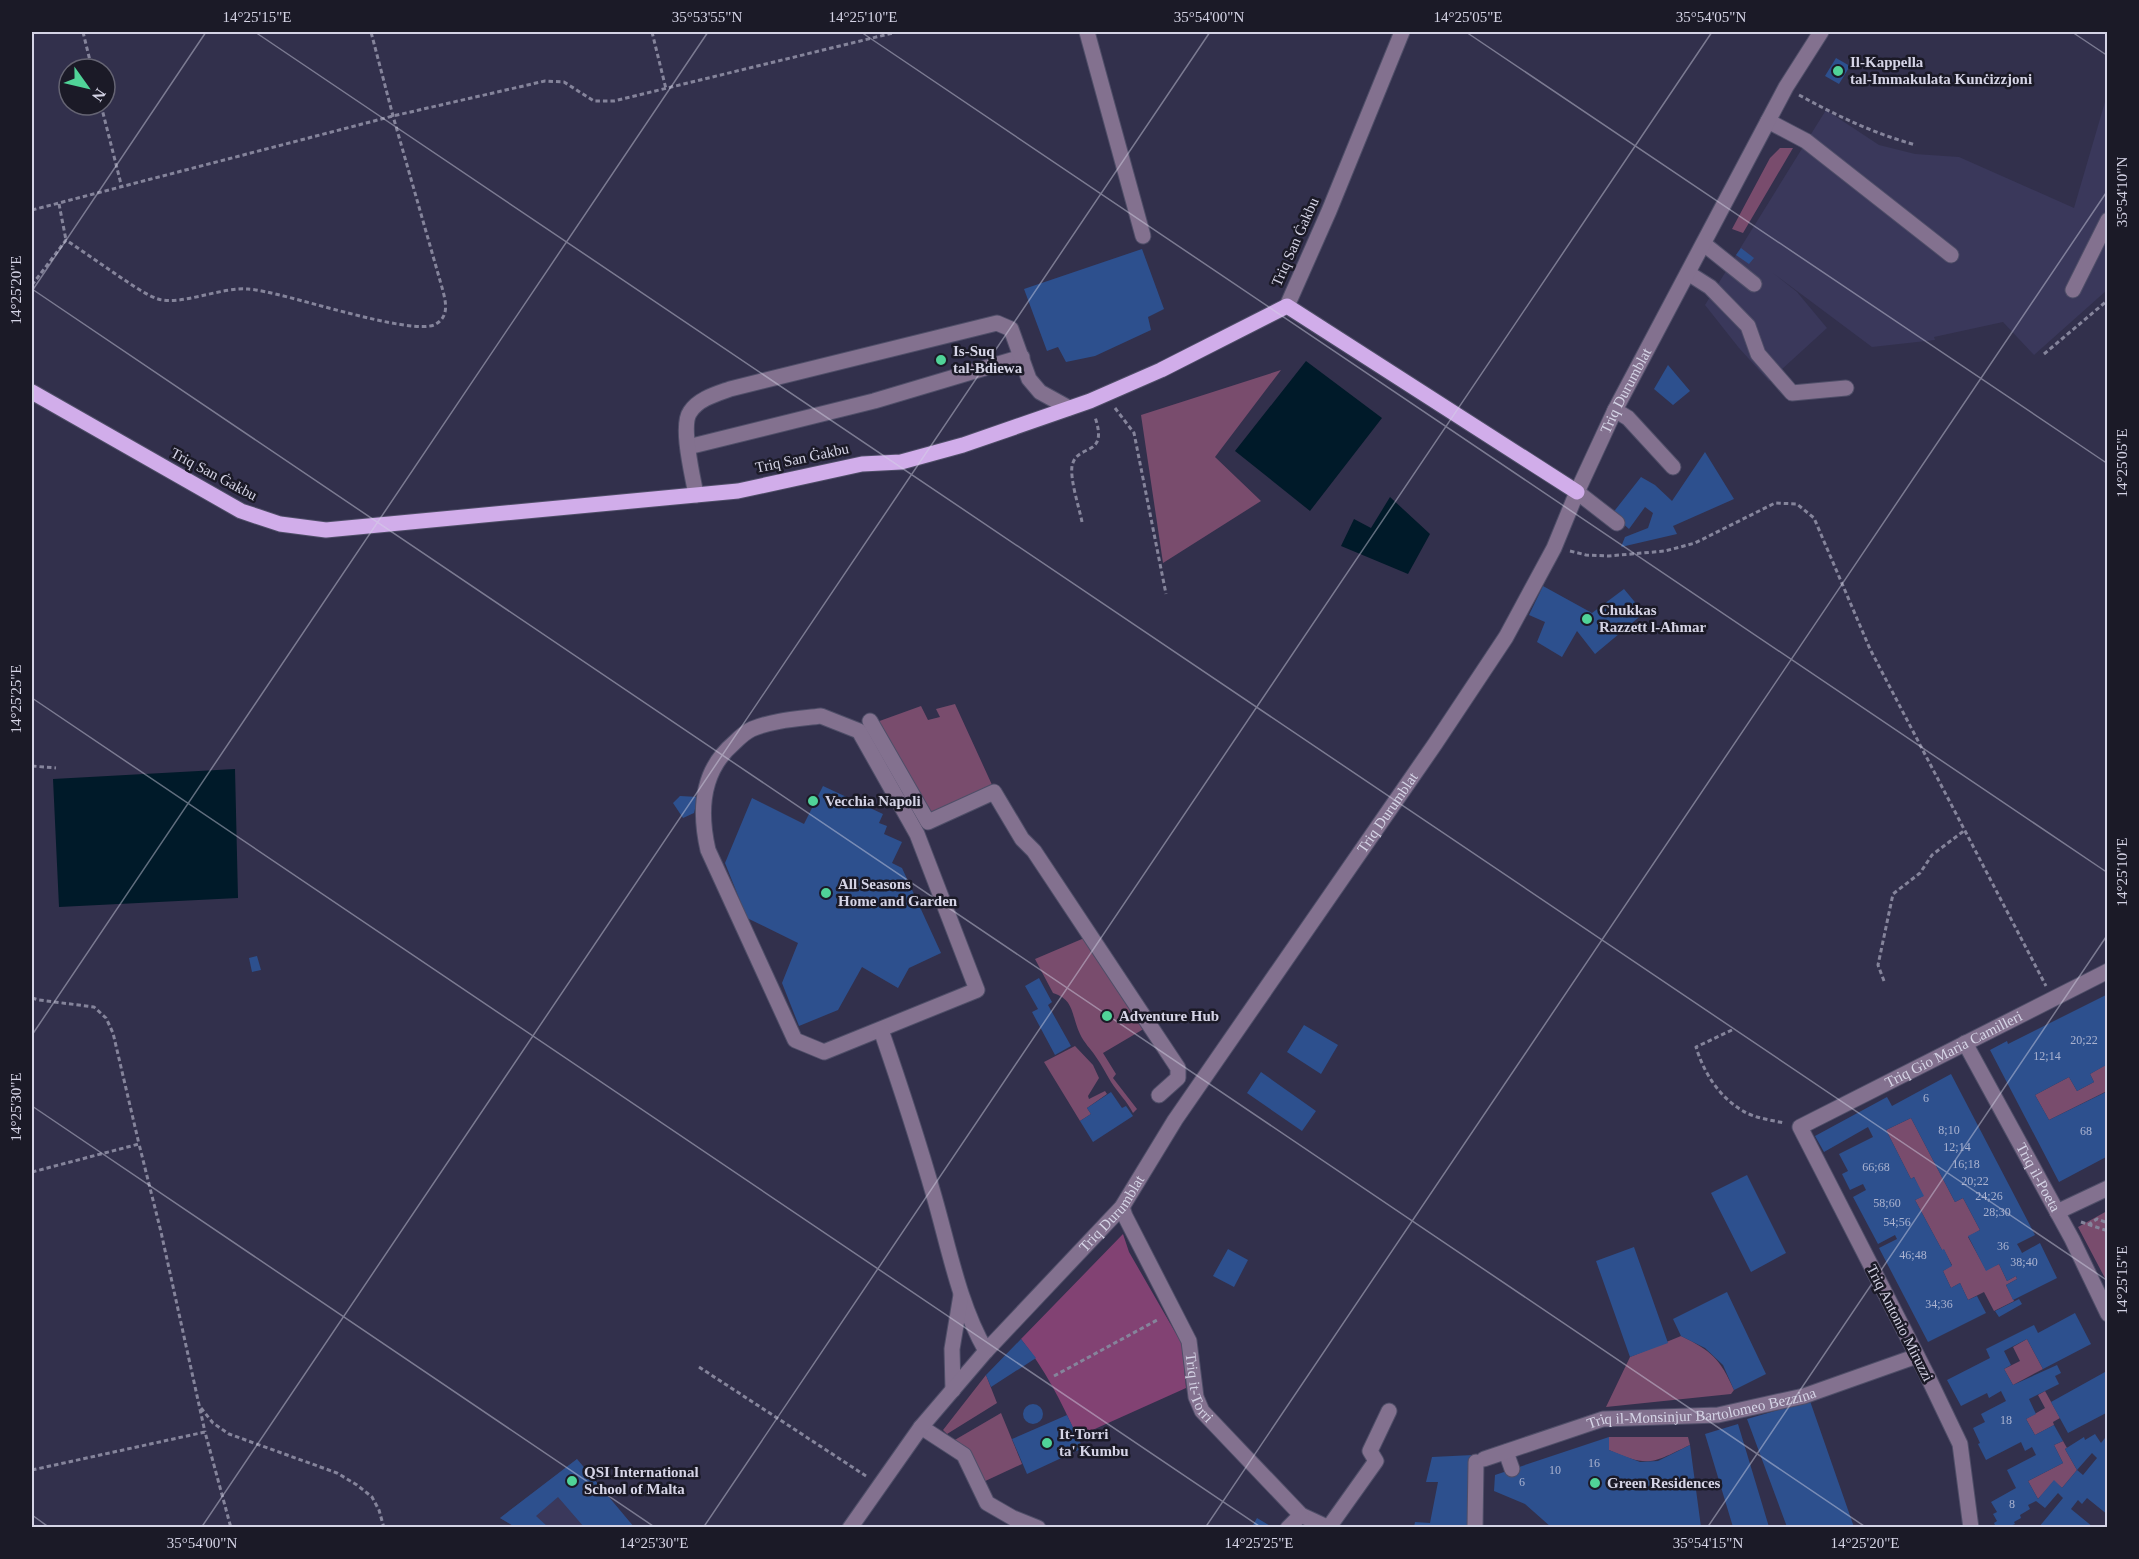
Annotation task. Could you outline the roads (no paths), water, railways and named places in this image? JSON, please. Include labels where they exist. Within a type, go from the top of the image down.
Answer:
[{"type":"main road","name":"Triq San Ġakbu","points":[[32,392],[241,511],[280,524],[326,530],[738,491],[862,464],[901,462],[963,445],[1090,401],[1161,370],[1287,306]]},
{"type":"main road","points":[[1287,306],[1577,492]]},
{"type":"street","points":[[1087,32],[1143,236]]},
{"type":"street","name":"Triq San Ġakbu","points":[[1287,306],[1329,211],[1402,32]]},
{"type":"street","name":"Triq Durumblat","points":[[850,1527],[921,1427],[986,1351],[1122,1207],[1175,1120],[1415,774],[1506,638],[1554,548],[1615,410],[1786,87],[1821,32]]},
{"type":"street","points":[[1768,121],[1806,141],[1951,255]]},
{"type":"street","points":[[2073,290],[2108,220]]},
{"type":"street","points":[[1704,243],[1754,284]]},
{"type":"street","points":[[1688,273],[1710,287],[1748,326],[1758,354],[1792,393],[1845,388]]},
{"type":"street","points":[[696,495],[686,434],[689,413],[701,400],[730,389],[996,323],[1011,329],[1029,379],[1040,392],[1069,408]]},
{"type":"street","points":[[688,447],[874,401],[1022,357]]},
{"type":"street","points":[[1615,410],[1628,418],[1673,467]]},
{"type":"street","points":[[1577,492],[1617,523]]},
{"type":"street","points":[[821,716],[859,730],[917,834],[977,990],[881,1030],[824,1052],[795,1040],[708,850],[702,825],[706,784],[723,753],[749,729],[780,720],[821,716]]},
{"type":"street","points":[[870,721],[928,822],[994,792],[1022,839],[1034,851],[1178,1068],[1178,1078],[1159,1095]]},
{"type":"street","name":"Triq Gio Maria Camilleri","points":[[1800,1127],[2108,970]]},
{"type":"street","points":[[881,1030],[919,1144],[961,1292],[977,1335],[986,1351]]},
{"type":"street","name":"Triq il-Poeta","points":[[1965,1043],[2057,1212],[2108,1314]]},
{"type":"street","name":"Triq Antonio Miruzzi","points":[[1800,1127],[1960,1444],[1968,1527]]},
{"type":"street","points":[[2057,1212],[2108,1188]]},
{"type":"street","name":"Triq it-Torri","points":[[1122,1207],[1189,1341],[1196,1396],[1202,1411],[1301,1515],[1329,1527]]},
{"type":"street","points":[[953,1390],[952,1349],[961,1292]]},
{"type":"street","name":"Triq il-Monsinjur Bartolomeo Bezzina","points":[[1475,1527],[1480,1460],[1603,1419],[1718,1415],[1804,1396],[1917,1356]]},
{"type":"street","points":[[1329,1527],[1376,1461],[1370,1451],[1389,1411]]},
{"type":"street","points":[[921,1427],[964,1455],[987,1503],[1013,1518],[1038,1527]]},
{"type":"street","points":[[1506,1452],[1512,1469]]},
{"type":"street","points":[[1288,1527],[1301,1515]]},
{"type":"water","points":[[1306,361],[1382,418],[1310,511],[1235,451]]},
{"type":"water","points":[[1390,497],[1430,534],[1408,574],[1341,546],[1354,519],[1371,528]]},
{"type":"water","points":[[235,769],[238,898],[59,907],[53,779]]},
{"type":"place","name":"Il-Kappella tal-Immakulata Kunċizzjoni","points":[[1838,71]]},
{"type":"place","name":"Is-Suq tal-Bdiewa","points":[[941,360]]},
{"type":"place","name":"Chukkas Razzett l-Aħmar","points":[[1587,619]]},
{"type":"place","name":"Vecchia Napoli","points":[[813,801]]},
{"type":"place","name":"All Seasons Home and Garden","points":[[826,893]]},
{"type":"place","name":"Adventure Hub","points":[[1107,1016]]},
{"type":"place","name":"It-Torri ta' Kumbu","points":[[1047,1443]]},
{"type":"place","name":"QSI International School of Malta","points":[[572,1481]]},
{"type":"place","name":"Green Residences","points":[[1595,1483]]}]
